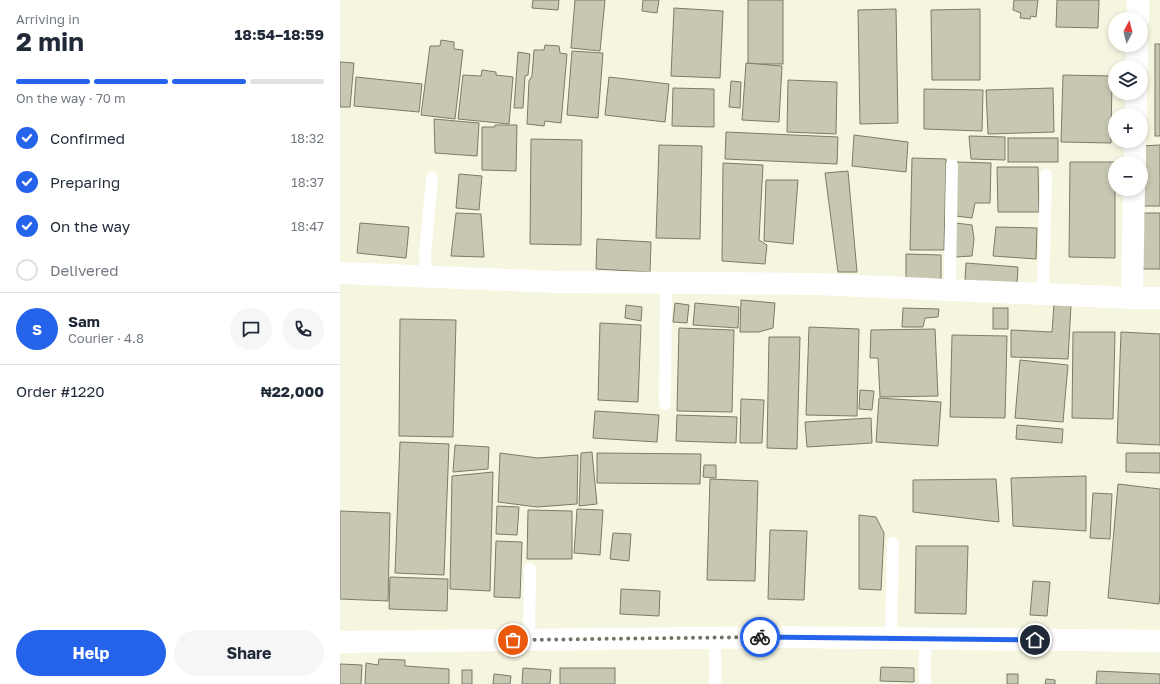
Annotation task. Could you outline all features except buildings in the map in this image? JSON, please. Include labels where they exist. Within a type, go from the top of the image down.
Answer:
[{"type":"street","points":[[1138,0],[1138,12]]},
{"type":"street","points":[[1132,298],[1134,196]]},
{"type":"street","points":[[340,273],[556,282],[817,284],[1160,298]]},
{"type":"street","points":[[340,642],[777,637],[1160,642]]},
{"type":"lane","points":[[949,290],[952,165]]},
{"type":"lane","points":[[1043,294],[1046,175]]},
{"type":"lane","points":[[426,276],[425,254],[432,178]]},
{"type":"lane","points":[[665,404],[666,284]]},
{"type":"lane","points":[[892,638],[893,543]]},
{"type":"lane","points":[[529,640],[530,569]]},
{"type":"lane","points":[[715,638],[715,684]]},
{"type":"lane","points":[[925,638],[926,684]]},
{"type":"way so far","points":[[513,640],[760,637]]},
{"type":"route","points":[[760,637],[1035,640]]}]
